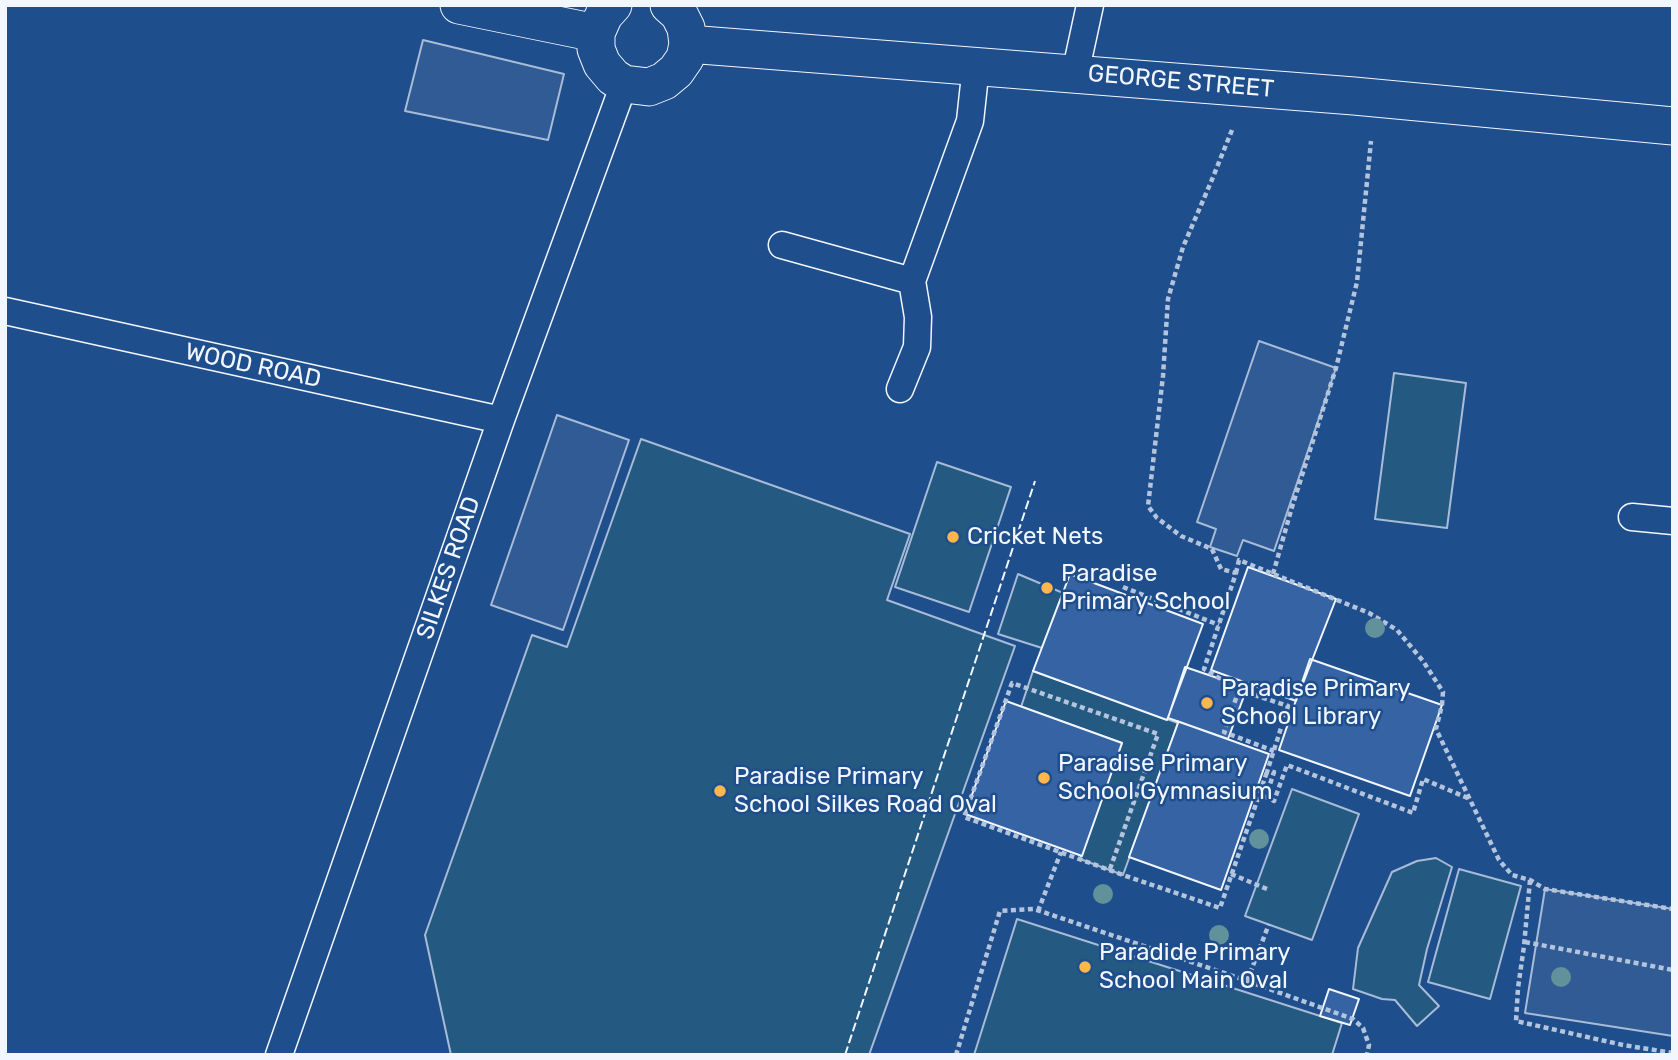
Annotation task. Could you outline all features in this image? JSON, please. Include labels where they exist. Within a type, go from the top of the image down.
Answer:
[{"type":"street","points":[[459,5],[605,19],[596,49],[602,64],[624,84],[649,87],[664,82],[685,58],[688,44],[686,29],[679,14],[669,5]]},
{"type":"street","points":[[1075,74],[1090,5]]},
{"type":"street","name":"GEORGE STREET","points":[[688,44],[1354,96],[1673,126]]},
{"type":"street","points":[[900,389],[917,347],[918,317],[912,281],[970,121],[976,66]]},
{"type":"street","name":"SILKES ROAD","points":[[279,1055],[501,420],[624,84]]},
{"type":"street","points":[[782,245],[912,281]]},
{"type":"street","name":"WOOD ROAD","points":[[5,312],[501,420]]},
{"type":"street","points":[[1632,517],[1673,521]]},
{"type":"path","points":[[1232,130],[1183,247],[1168,299],[1163,376],[1148,506],[1157,519],[1181,536],[1212,549],[1221,569],[1236,573]]},
{"type":"path","points":[[1273,574],[1336,368],[1357,282],[1371,141]]},
{"type":"path","points":[[1110,869],[1158,734],[1012,682],[964,817],[1061,852],[1220,908],[1288,706],[1239,690],[1204,668],[1239,560],[1369,613],[1397,630],[1423,661],[1443,692],[1436,729],[1499,860],[1513,875],[1531,880],[1545,889],[1673,909]]},
{"type":"path","points":[[1123,587],[1219,625]]},
{"type":"path","points":[[1239,690],[1224,732],[1274,751]]},
{"type":"path","points":[[1267,772],[1274,772],[1266,797],[1274,801],[1287,765],[1413,813],[1423,779],[1470,799]]},
{"type":"path","points":[[1038,911],[1061,852]]},
{"type":"path","points":[[1231,874],[1267,889]]},
{"type":"path","points":[[1531,880],[1516,1021],[1623,1045],[1673,1053]]},
{"type":"path","points":[[957,1055],[1000,911],[1021,909],[1038,911],[1353,1019],[1363,1028],[1369,1045],[1367,1055]]},
{"type":"path","points":[[1247,981],[1269,925]]},
{"type":"path","points":[[1525,942],[1673,970]]},
{"type":"shaded area","points":[[423,40],[564,74],[548,140],[405,111]]},
{"type":"shaded area","points":[[1259,341],[1336,368],[1274,551],[1243,540],[1237,556],[1210,547],[1216,529],[1197,522]]},
{"type":"shaded area","points":[[1394,373],[1466,383],[1447,528],[1375,519]]},
{"type":"shaded area","points":[[557,415],[629,440],[563,630],[491,605]]},
{"type":"shaded area","name":"Paradise Primary School Silkes Road Oval","points":[[641,439],[910,534],[887,600],[1015,646],[869,1055],[451,1055],[425,935],[532,635],[567,647]]},
{"type":"shaded area","name":"Cricket Nets","points":[[937,462],[1011,487],[969,612],[895,587]]},
{"type":"shaded area","points":[[1018,574],[1063,593],[1042,648],[998,634]]},
{"type":"shaded area","points":[[1033,671],[1178,723],[1123,875],[1080,859],[1122,743],[1021,707]]},
{"type":"shaded area","points":[[1292,789],[1359,814],[1312,940],[1245,916]]},
{"type":"shaded area","points":[[1436,858],[1452,867],[1419,985],[1439,1006],[1417,1026],[1395,1000],[1382,999],[1353,989],[1358,948],[1392,872],[1417,861]]},
{"type":"shaded area","points":[[1459,869],[1521,886],[1490,999],[1428,982]]},
{"type":"shaded area","points":[[1545,889],[1673,909],[1673,1036],[1525,1013]]},
{"type":"shaded area","name":"Paradide Primary School Main Oval","points":[[1017,919],[1342,1023],[1332,1055],[974,1055]]},
{"type":"building","points":[[1248,567],[1336,599],[1296,701],[1211,670]]},
{"type":"building","points":[[1070,574],[1203,624],[1167,720],[1033,671]]},
{"type":"building","points":[[1310,659],[1442,705],[1410,796],[1279,750]]},
{"type":"building","name":"Paradise Primary School Library","points":[[1185,667],[1247,688],[1228,739],[1168,718]]},
{"type":"building","name":"Paradise Primary School Gymnasium","points":[[1006,701],[1122,743],[1082,856],[965,814]]},
{"type":"building","points":[[1177,721],[1269,754],[1221,890],[1129,857]]},
{"type":"building","points":[[1329,989],[1359,999],[1350,1025],[1320,1016]]},
{"type":"fence","points":[[845,1055],[1035,481]]},
{"type":"place","name":"Cricket Nets","points":[[953,537]]},
{"type":"place","name":"Paradise Primary School","points":[[1047,588]]},
{"type":"place","name":"Paradise Primary School Library","points":[[1207,703]]},
{"type":"place","name":"Paradise Primary School Gymnasium","points":[[1044,778]]},
{"type":"place","name":"Paradise Primary School Silkes Road Oval","points":[[720,791]]},
{"type":"place","name":"Paradide Primary School Main Oval","points":[[1085,967]]}]
